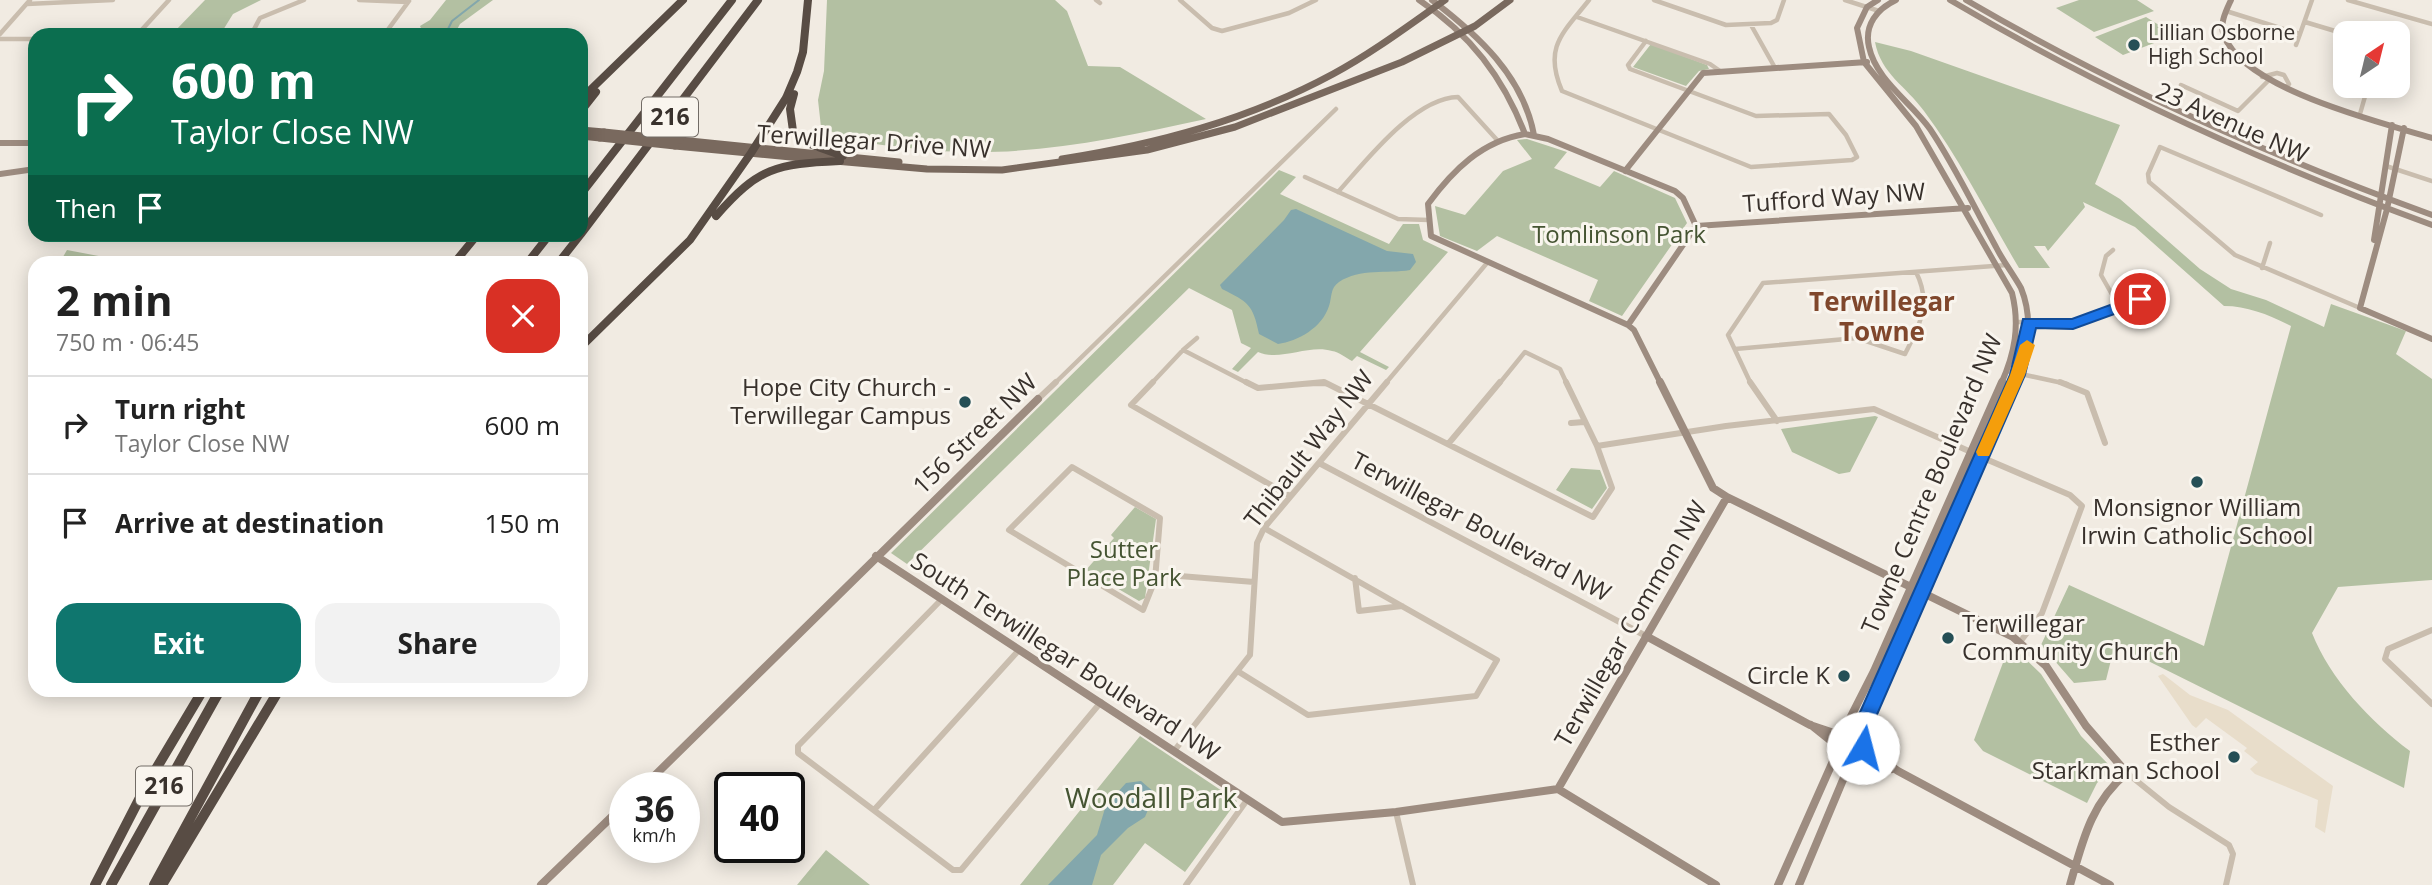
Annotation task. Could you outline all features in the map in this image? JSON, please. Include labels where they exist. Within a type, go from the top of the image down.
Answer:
[{"type":"highway","points":[[588,92],[683,0]]},
{"type":"highway","name":"216","points":[[588,185],[732,0]]},
{"type":"highway","name":"216","points":[[588,225],[758,0]]},
{"type":"highway","points":[[690,240],[753,150],[792,86],[803,52],[808,0]]},
{"type":"highway","points":[[588,102],[632,49]]},
{"type":"highway","points":[[792,86],[794,94],[788,111],[788,124],[794,135],[841,159]]},
{"type":"highway","points":[[588,340],[740,187],[759,174],[784,165],[841,159]]},
{"type":"highway","points":[[460,256],[471,242]]},
{"type":"highway","points":[[533,256],[544,242]]},
{"type":"highway","name":"216","points":[[564,256],[575,242]]},
{"type":"highway","points":[[95,885],[147,784],[199,697]]},
{"type":"highway","name":"216","points":[[111,885],[216,697]]},
{"type":"highway","name":"216","points":[[154,885],[256,697]]},
{"type":"highway","points":[[162,885],[274,697]]},
{"type":"main road","name":"Terwillegar Drive NW","points":[[841,159],[996,165],[1052,160],[1169,139],[1241,116],[1317,83],[1445,0]]},
{"type":"main road","name":"Terwillegar Drive NW","points":[[588,132],[927,169],[1002,170],[1138,152],[1213,134],[1278,112],[1402,62],[1466,31],[1510,0]]},
{"type":"main road","name":"Terwillegar Drive NW","points":[[588,136],[602,135]]},
{"type":"street","points":[[0,34],[29,2],[113,0]]},
{"type":"street","points":[[143,28],[169,0]]},
{"type":"street","points":[[255,28],[260,18],[304,0]]},
{"type":"street","points":[[359,0],[409,1]]},
{"type":"street","points":[[1180,0],[1212,28],[1222,31],[1289,13],[1316,0]]},
{"type":"street","points":[[1419,0],[1435,7],[1466,31],[1504,69],[1530,116],[1534,135]]},
{"type":"street","points":[[1432,0],[1435,7]]},
{"type":"street","points":[[1589,0],[1553,46],[1551,61],[1561,90],[1754,168],[1852,160],[1857,157],[1846,135],[1829,114],[1756,116],[1628,67],[1646,41]]},
{"type":"street","points":[[1654,0],[1726,25],[1751,25],[1777,20],[1784,0]]},
{"type":"street","points":[[1845,0],[1879,11]]},
{"type":"street","points":[[1867,7],[1878,0]]},
{"type":"street","points":[[1625,171],[1703,73],[1773,66],[1874,62],[1868,35],[1871,21],[1879,11],[1896,0]]},
{"type":"street","name":"23 Avenue NW","points":[[1950,0],[2092,80],[2269,162],[2378,200]]},
{"type":"street","points":[[1956,0],[2014,29]]},
{"type":"street","name":"23 Avenue NW","points":[[1966,0],[2014,29],[2186,116],[2388,205],[2432,220]]},
{"type":"street","points":[[2231,0],[2222,25],[2227,44],[2246,65],[2285,87],[2432,138]]},
{"type":"street","points":[[2296,45],[2312,0]]},
{"type":"street","points":[[2348,0],[2432,24]]},
{"type":"street","points":[[389,28],[409,1]]},
{"type":"street","name":"Towne Centre Boulevard NW","points":[[1841,735],[1912,586],[2007,370],[2017,343],[2018,322],[2011,290],[1916,126],[1864,62],[1857,32],[1867,7]]},
{"type":"street","points":[[2226,12],[2300,34]]},
{"type":"street","points":[[1577,16],[1710,64],[1720,71]]},
{"type":"street","points":[[2305,22],[2333,30]]},
{"type":"street","points":[[1751,25],[1773,66]]},
{"type":"street","points":[[1466,31],[1492,65],[1525,134]]},
{"type":"street","points":[[0,40],[28,38]]},
{"type":"street","name":"Towne Centre Boulevard NW","points":[[1863,746],[1866,719],[2018,375],[2028,340],[2029,323],[2025,301],[2007,265],[1929,128],[1874,62]]},
{"type":"street","points":[[2181,85],[2238,111],[2265,78],[2284,75],[2289,84],[2285,87]]},
{"type":"street","points":[[1338,192],[1407,120],[1450,95],[1458,97],[1498,141]]},
{"type":"street","points":[[2360,114],[2365,98]]},
{"type":"street","name":"156 Street NW","points":[[658,772],[1336,109]]},
{"type":"street","points":[[2375,244],[2378,200],[2392,125]]},
{"type":"street","points":[[2360,309],[2375,244],[2388,205],[2404,128]]},
{"type":"street","points":[[1628,325],[1696,226],[1680,195],[1534,135],[1525,134],[1498,141],[1465,162],[1429,202],[1429,220],[1434,238],[1628,325],[1633,330],[1713,488],[1727,497]]},
{"type":"street","points":[[0,143],[28,143]]},
{"type":"street","points":[[2321,215],[2160,147],[2147,178],[2225,249],[2262,268],[2432,339]]},
{"type":"street","points":[[2386,166],[2432,181]]},
{"type":"street","points":[[0,174],[28,170]]},
{"type":"street","points":[[1305,177],[1398,219],[1429,220]]},
{"type":"street","points":[[2178,206],[2185,204]]},
{"type":"street","name":"Tufford Way NW","points":[[1696,226],[1975,208]]},
{"type":"street","points":[[2262,268],[2270,243]]},
{"type":"street","points":[[2113,250],[2106,256],[2101,275],[2118,305]]},
{"type":"street","name":"Thibault Way NW","points":[[1174,751],[1250,655],[1257,543],[1264,528],[1487,263]]},
{"type":"street","points":[[1777,421],[1751,383],[1728,335],[1763,283],[2007,265]]},
{"type":"street","points":[[1735,349],[1857,338],[1905,354],[1928,309],[1926,291],[1916,272]]},
{"type":"street","points":[[2018,322],[2073,324],[2118,305],[2162,293]]},
{"type":"street","points":[[1197,338],[1131,405],[1290,496]]},
{"type":"street","points":[[1183,350],[1255,387],[1324,382],[1593,517],[1612,488],[1597,446],[1560,369],[1525,352],[1449,443]]},
{"type":"street","points":[[2007,370],[2018,375],[2080,387],[2087,393],[2105,443]]},
{"type":"street","points":[[1597,446],[1874,409],[2070,495],[2082,506],[2042,613],[2020,642]]},
{"type":"street","points":[[1571,423],[1584,422]]},
{"type":"street","name":"Terwillegar Boulevard NW","points":[[1319,463],[1810,725],[1836,746]]},
{"type":"street","points":[[1072,467],[1160,518],[1155,574],[1148,604],[1143,610],[1009,530],[1072,467]]},
{"type":"street","name":"Terwillegar Common NW","points":[[1558,789],[1727,497],[1912,586],[2020,642],[2046,666],[2086,726],[2127,773]]},
{"type":"street","points":[[1239,671],[1308,715],[1476,696],[1497,660],[1264,528]]},
{"type":"street","name":"South Terwillegar Boulevard NW","points":[[876,556],[1247,800],[1288,823],[1396,813],[1558,789]]},
{"type":"street","points":[[1155,574],[1255,582]]},
{"type":"street","points":[[1355,578],[1359,611],[1402,606]]},
{"type":"street","points":[[942,599],[798,746],[801,756],[954,870],[961,870],[1101,702]]},
{"type":"street","points":[[2432,631],[2388,649],[2385,659],[2432,704]]},
{"type":"street","points":[[874,810],[1019,650]]},
{"type":"street","name":"Terwillegar Boulevard NW","points":[[1810,725],[1841,735]]},
{"type":"street","points":[[1778,885],[1829,772],[1841,735],[1854,736],[1863,746],[1898,771],[2110,885]]},
{"type":"street","points":[[1836,746],[1845,756],[1898,771]]},
{"type":"street","points":[[1798,885],[1845,775],[1863,746]]},
{"type":"street","points":[[2070,885],[2100,798],[2111,783],[2127,773],[2169,807],[2229,845],[2233,854],[2226,885]]},
{"type":"street","points":[[1558,789],[1716,885]]},
{"type":"street","points":[[1186,885],[1247,800]]},
{"type":"street","points":[[1396,813],[1413,885]]},
{"type":"street","points":[[541,885],[609,819]]},
{"type":"green space","points":[[205,0],[261,0],[233,14],[224,28],[178,28]]},
{"type":"green space","points":[[446,0],[493,0],[458,28],[421,28]]},
{"type":"green space","points":[[827,0],[1055,0],[1067,11],[1088,66],[1120,67],[1206,119],[1059,147],[986,152],[885,145],[843,136],[821,127],[818,100],[824,71]]},
{"type":"green space","points":[[2079,0],[2137,0],[2154,11],[2094,32],[2056,8]]},
{"type":"green space","points":[[2146,17],[2175,35],[2123,55],[2095,37]]},
{"type":"green space","points":[[1875,42],[1911,51],[2120,125],[2095,184],[2120,199],[2200,269],[2231,289],[2266,300],[2324,327],[2331,304],[2406,331],[2396,354],[2432,379],[2432,580],[2338,587],[2312,633],[2329,667],[2353,698],[2381,727],[2410,751],[2404,788],[2124,649],[2113,652],[2106,680],[2074,683],[2041,645],[2069,585],[2204,646],[2291,326],[2258,312],[2224,306],[2135,227],[2083,202],[2085,207],[2048,251],[2045,246],[2034,246],[2050,268],[2019,268],[1950,148],[1917,102],[1888,71]]},
{"type":"green space","points":[[1651,44],[1707,65],[1709,69],[1699,71],[1686,86],[1633,67]]},
{"type":"green space","name":"Tomlinson Park","points":[[1527,139],[1567,152],[1554,168],[1600,187],[1614,171],[1675,198],[1687,223],[1622,316],[1589,301],[1598,280],[1497,236],[1477,251],[1440,236],[1435,206],[1465,215],[1503,171],[1532,159],[1517,140]]},
{"type":"green space","points":[[1279,170],[1296,177],[1280,194],[1389,244],[1403,224],[1419,224],[1423,240],[1448,252],[1360,352],[1389,367],[1386,370],[1357,356],[1352,361],[1323,349],[1275,355],[1258,352],[1238,372],[1232,369],[1251,348],[1241,343],[1232,310],[1189,288],[907,564],[891,553]]},
{"type":"green space","points":[[67,250],[98,256],[64,256]]},
{"type":"green space","points":[[1878,417],[1850,472],[1839,474],[1792,452],[1781,429]]},
{"type":"green space","points":[[1571,468],[1600,470],[1607,488],[1592,509],[1556,490]]},
{"type":"green space","name":"Sutter Place Park","points":[[1135,507],[1156,519],[1145,598],[1139,601],[1086,570],[1114,538],[1111,535]]},
{"type":"green space","points":[[2010,644],[2041,674],[2081,736],[2109,765],[2108,773],[2097,783],[2087,803],[1983,751],[1974,740]]},
{"type":"green space","name":"Woodall Park","points":[[1140,736],[1237,801],[1185,872],[1145,843],[1113,885],[1020,885]]},
{"type":"green space","points":[[826,850],[870,885],[797,885]]},
{"type":"shaded area","points":[[2163,674],[2190,695],[2228,710],[2333,786],[2325,833],[2315,827],[2318,800],[2255,774],[2250,769],[2258,762],[2244,751],[2247,748],[2206,718],[2196,728],[2192,725],[2158,676]]},
{"type":"water","points":[[1296,209],[1387,251],[1413,254],[1416,262],[1410,270],[1365,273],[1339,282],[1321,321],[1301,336],[1278,344],[1259,334],[1252,310],[1220,285],[1291,210]]},
{"type":"water","points":[[1141,781],[1155,793],[1145,817],[1128,828],[1101,855],[1092,885],[1048,885],[1097,835],[1106,805],[1126,783]]},
{"type":"waterway","points":[[448,28],[452,21],[479,0]]},
{"type":"slow traffic","points":[[1984,452],[2018,375],[2027,345]]},
{"type":"place","name":"Lillian Osborne High School","points":[[2134,45]]},
{"type":"place","name":"Hope City Church - Terwillegar Campus","points":[[965,402]]},
{"type":"place","name":"Monsignor William Irwin Catholic School","points":[[2197,482]]},
{"type":"place","name":"Terwillegar Community Church","points":[[1948,638]]},
{"type":"place","name":"Circle K","points":[[1844,676]]},
{"type":"place","name":"Esther Starkman School","points":[[2234,757]]},
{"type":"district","name":"Terwillegar Towne","points":[[1882,317]]},
{"type":"route","points":[[1863,748],[1864,723],[2018,375],[2024,359],[2029,323],[2073,324],[2087,321],[2118,305],[2140,299]]}]
